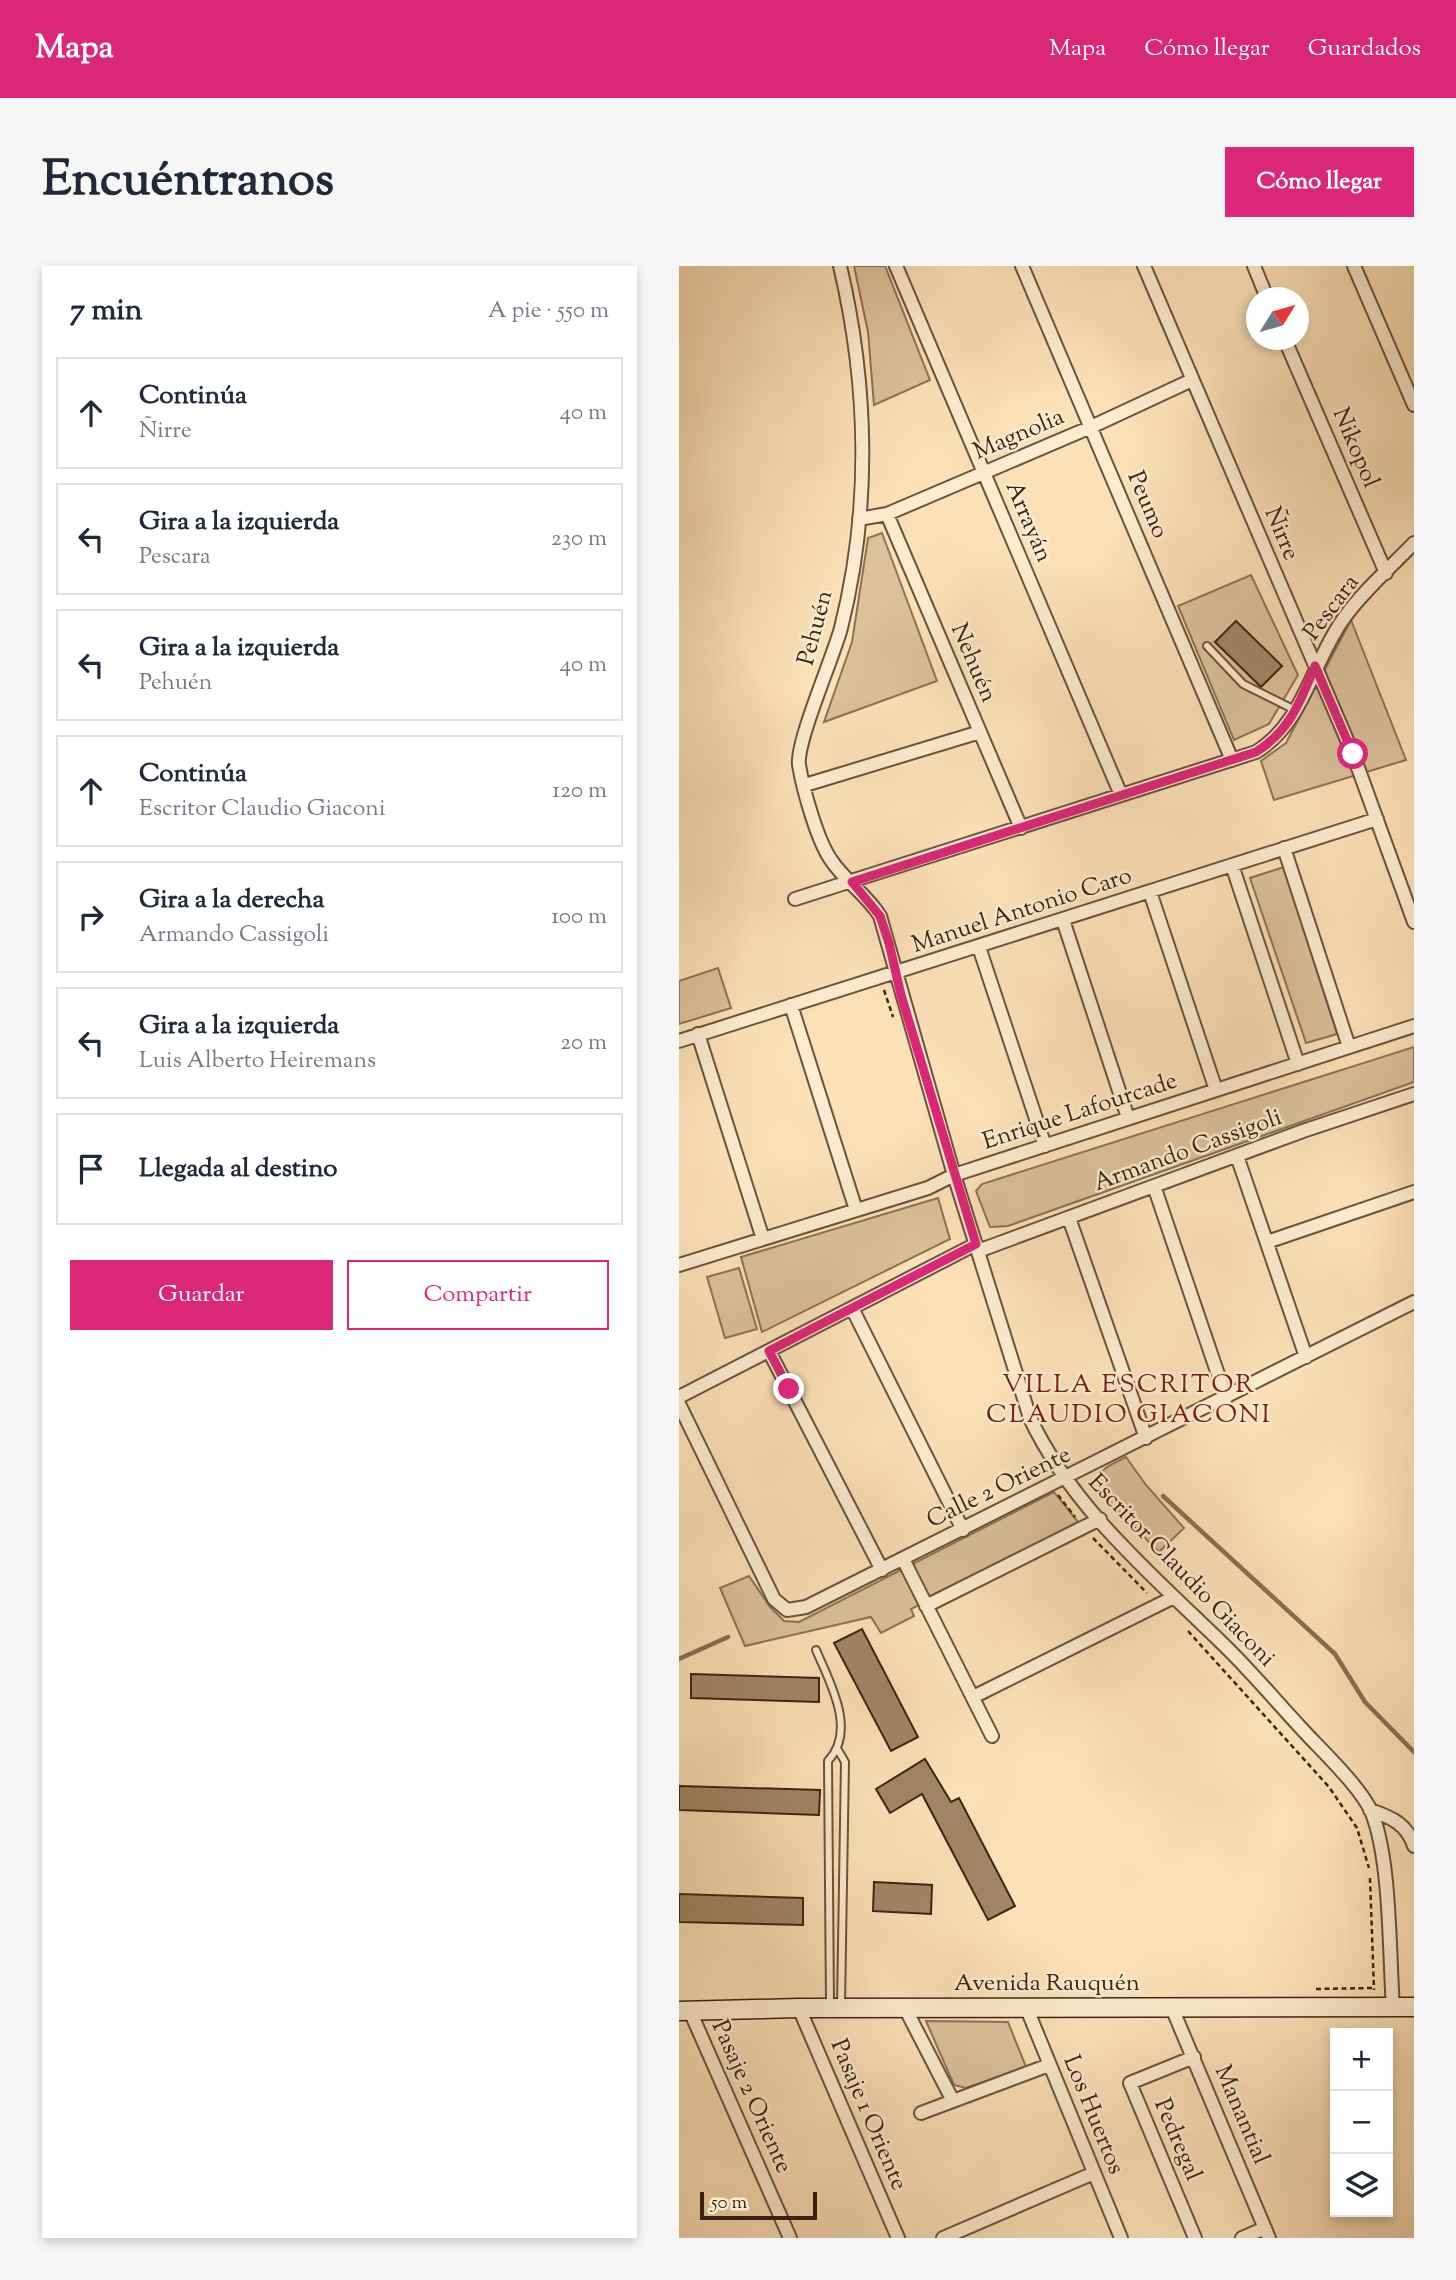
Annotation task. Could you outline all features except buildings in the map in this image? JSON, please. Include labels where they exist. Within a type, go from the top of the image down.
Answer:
[{"type":"main road","name":"Avenida Rauquén","points":[[684,2011],[799,2008],[1414,2007]]},
{"type":"street","name":"Pehuén","points":[[840,266],[854,333],[861,394],[863,458],[859,519],[841,628],[801,747],[799,764],[826,852],[880,916],[895,974]]},
{"type":"street","name":"Arrayán","points":[[896,266],[1121,795]]},
{"type":"street","name":"Peumo","points":[[1022,266],[1233,760]]},
{"type":"street","name":"Ñirre","points":[[1143,266],[1315,666],[1377,819],[1414,922]]},
{"type":"street","points":[[1254,266],[1263,287]]},
{"type":"street","points":[[1354,266],[1414,405]]},
{"type":"street","name":"Nikopol","points":[[1289,350],[1386,573]]},
{"type":"street","name":"Magnolia","points":[[859,519],[887,514],[1091,427],[1192,380]]},
{"type":"street","name":"Nehuén","points":[[887,514],[1021,828]]},
{"type":"street","name":"Pescara","points":[[795,899],[1233,760],[1266,746],[1284,730],[1297,711],[1315,666],[1344,617],[1414,543]]},
{"type":"street","points":[[805,785],[980,732]]},
{"type":"street","name":"Manuel Antonio Caro","points":[[679,1041],[1377,819]]},
{"type":"street","points":[[1284,849],[1349,1047]]},
{"type":"street","points":[[1232,865],[1298,1064]]},
{"type":"street","points":[[1150,892],[1216,1090]]},
{"type":"street","points":[[1063,920],[1128,1118]]},
{"type":"street","points":[[979,947],[1045,1146]]},
{"type":"street","name":"Escritor Claudio Giaconi","points":[[895,974],[1030,1418],[1065,1479],[1338,1768],[1370,1810],[1380,1838],[1393,2007]]},
{"type":"street","points":[[792,1005],[856,1210]]},
{"type":"street","name":"Enrique Lafourcade","points":[[679,1265],[928,1188],[954,1175],[1414,1026]]},
{"type":"street","points":[[698,1034],[763,1238]]},
{"type":"street","name":"Armando Cassigoli","points":[[679,1397],[852,1308],[977,1248],[1069,1218],[1414,1094]]},
{"type":"street","points":[[1237,1156],[1306,1357]]},
{"type":"street","points":[[1154,1186],[1226,1398]]},
{"type":"street","points":[[1267,1242],[1414,1192]]},
{"type":"street","points":[[1069,1218],[1146,1438]]},
{"type":"street","name":"Calle 2 Oriente","points":[[679,1404],[774,1599],[787,1610],[806,1607],[882,1570],[1414,1302]]},
{"type":"street","points":[[852,1308],[963,1530]]},
{"type":"street","points":[[769,1351],[882,1570]]},
{"type":"street","points":[[926,1606],[1100,1519]]},
{"type":"street","points":[[903,1559],[992,1736]]},
{"type":"street","points":[[972,1698],[1174,1597]]},
{"type":"street","name":"Escritor Claudio Giaconi","points":[[1370,1810],[1400,1823],[1410,1833],[1414,1846]]},
{"type":"street","name":"Pasaje 1 Oriente","points":[[799,2008],[898,2238]]},
{"type":"street","points":[[905,2008],[953,2101]]},
{"type":"street","name":"Manantial","points":[[1172,2008],[1267,2233]]},
{"type":"street","name":"Los Huertos","points":[[1027,2009],[1121,2238]]},
{"type":"street","name":"Pasaje 2 Oriente","points":[[684,2011],[790,2238]]},
{"type":"street","name":"Pedregal","points":[[1194,2057],[1130,2083],[1195,2238]]},
{"type":"street","points":[[922,2113],[1049,2065]]},
{"type":"street","points":[[943,2238],[1094,2173]]},
{"type":"street","points":[[1242,2238],[1267,2233]]},
{"type":"lane","points":[[1207,646],[1243,684],[1297,711]]},
{"type":"lane","points":[[816,1650],[840,1710],[838,1751],[845,1762],[836,2008]]},
{"type":"lane","points":[[836,2008],[827,1831],[828,1761],[838,1751]]},
{"type":"lane","points":[[827,1831],[843,1831]]},
{"type":"lane","points":[[827,1857],[842,1857]]},
{"type":"path","points":[[881,978],[896,1029]]},
{"type":"path","points":[[1052,1485],[1083,1527],[1159,1605]]},
{"type":"path","points":[[1184,1628],[1329,1787],[1357,1828],[1370,1871],[1374,2007]]},
{"type":"shaded area","points":[[854,266],[885,266],[930,380],[874,405],[868,332]]},
{"type":"shaded area","points":[[882,533],[937,681],[824,722],[852,642],[868,538]]},
{"type":"shaded area","points":[[1251,575],[1298,675],[1269,724],[1234,740],[1178,606]]},
{"type":"shaded area","points":[[1351,620],[1406,760],[1274,800],[1261,761],[1286,743]]},
{"type":"shaded area","points":[[1284,867],[1337,1034],[1306,1043],[1250,878]]},
{"type":"shaded area","points":[[718,968],[731,1008],[679,1024],[679,981]]},
{"type":"shaded area","points":[[1414,1047],[1414,1082],[1008,1226],[990,1227],[976,1191],[982,1184]]},
{"type":"shaded area","points":[[938,1198],[950,1239],[762,1332],[741,1257]]},
{"type":"shaded area","points":[[739,1268],[757,1329],[725,1338],[707,1277]]},
{"type":"shaded area","points":[[1126,1457],[1146,1485],[1184,1528],[1159,1552],[1099,1492],[1099,1478],[1104,1469]]},
{"type":"shaded area","points":[[1054,1492],[1078,1522],[911,1609],[914,1616],[881,1633],[871,1617],[745,1646],[720,1588],[749,1576],[770,1607],[784,1621],[799,1622]]},
{"type":"shaded area","points":[[926,2021],[1008,2022],[1026,2067],[966,2088],[954,2085]]},
{"type":"waterway","points":[[1163,1496],[1335,1654],[1365,1702],[1414,1752]]},
{"type":"waterway","points":[[679,1659],[728,1637]]},
{"type":"district","name":"VILLA ESCRITOR CLAUDIO GIACONI","points":[[1129,1400]]},
{"type":"route","points":[[789,1389],[769,1351],[976,1244],[880,916],[852,882],[1256,752],[1276,738],[1291,721],[1315,666],[1353,754]]}]
